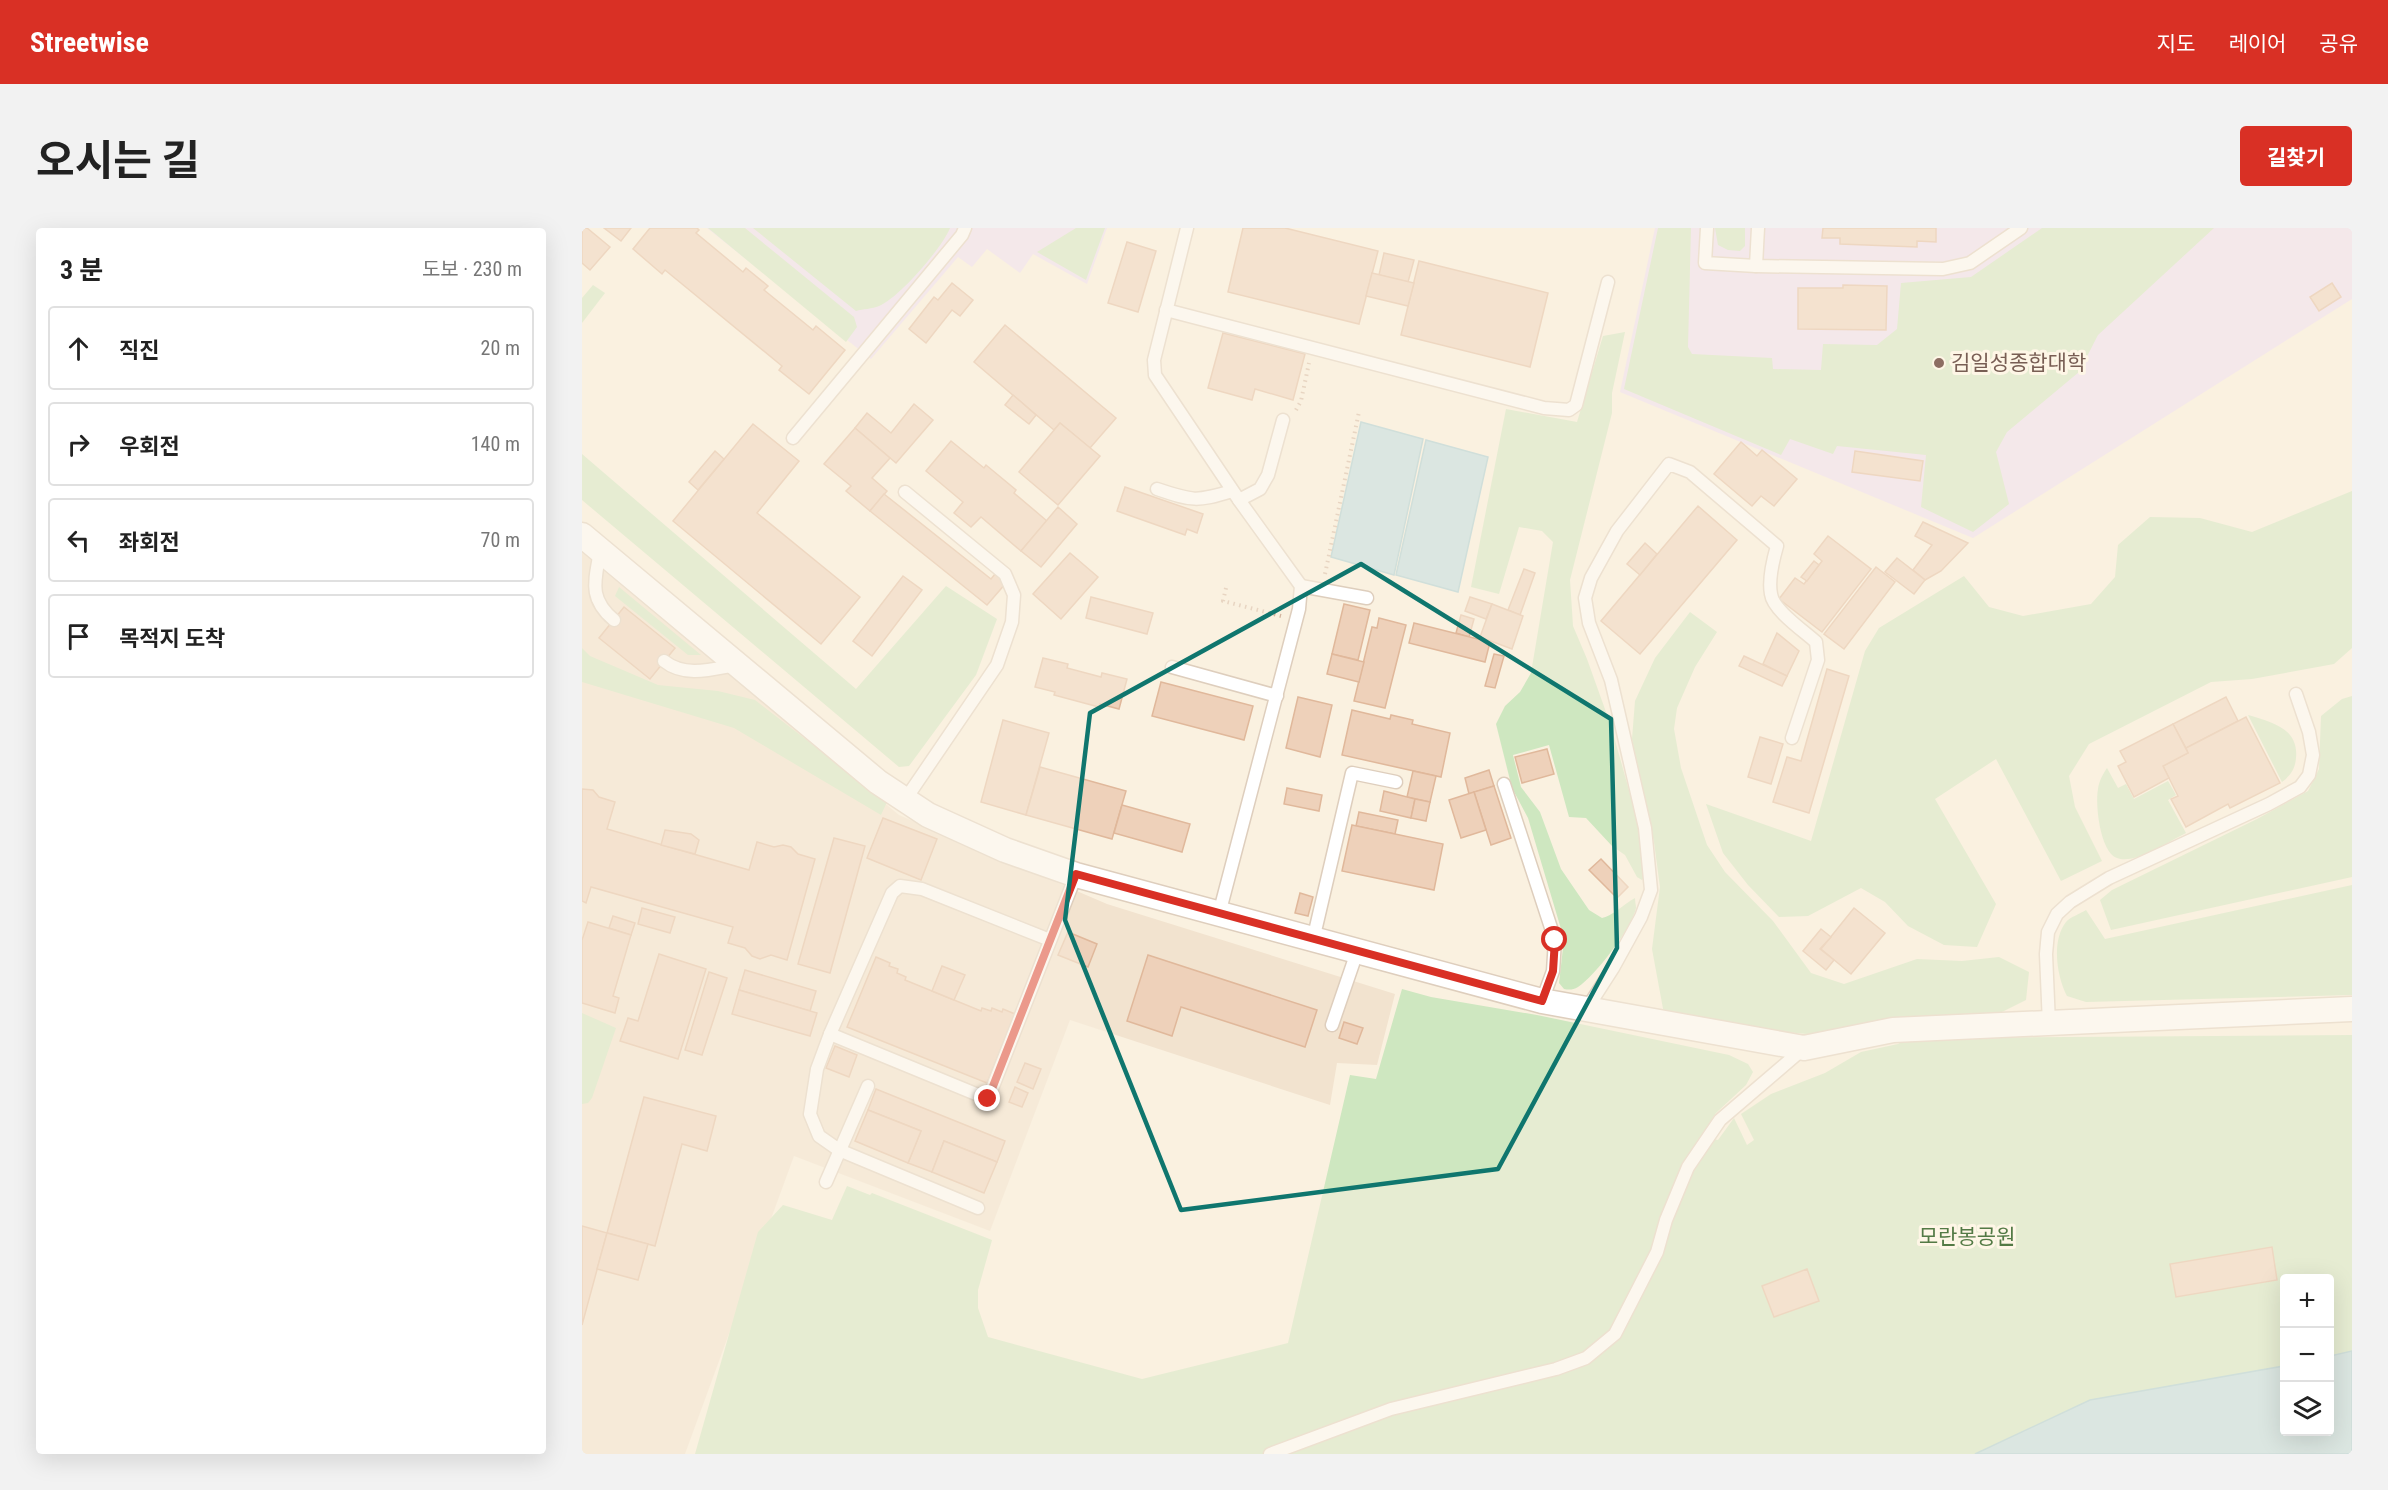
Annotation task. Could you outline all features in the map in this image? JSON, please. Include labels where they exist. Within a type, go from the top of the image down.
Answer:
[{"type":"street","points":[[582,535],[878,782],[928,815],[1005,850],[1076,874],[1357,952],[1542,1001],[1804,1048],[1893,1030],[2352,1009]]},
{"type":"lane","points":[[793,438],[962,235],[965,228]]},
{"type":"lane","points":[[1187,228],[1154,360],[1155,375],[1235,496],[1301,586],[1367,598]]},
{"type":"lane","points":[[1707,228],[1705,263],[1943,269],[1970,263],[2021,228]]},
{"type":"lane","points":[[1756,266],[1758,228]]},
{"type":"lane","points":[[1166,310],[1544,408],[1569,410],[1576,405],[1608,282]]},
{"type":"lane","points":[[1157,489],[1186,499],[1204,500],[1235,496],[1260,489],[1268,475],[1283,420]]},
{"type":"lane","points":[[1586,1010],[1613,968],[1641,917],[1651,890],[1645,828],[1611,680],[1588,623],[1585,598],[1591,579],[1617,531],[1670,464],[1690,472],[1777,546],[1770,595],[1784,614],[1816,642],[1818,660],[1792,738]]},
{"type":"lane","points":[[905,492],[1005,574],[1014,595],[1012,622],[997,665],[905,800]]},
{"type":"lane","points":[[600,551],[595,585],[597,600],[601,609],[614,620]]},
{"type":"lane","points":[[1219,915],[1296,621],[1301,586]]},
{"type":"lane","points":[[664,661],[681,670],[700,672],[736,665]]},
{"type":"lane","points":[[1172,666],[1277,696]]},
{"type":"lane","points":[[2049,1024],[2046,954],[2048,932],[2057,914],[2070,902],[2109,878],[2269,804],[2300,787],[2309,775],[2313,755],[2309,732],[2296,694]]},
{"type":"lane","points":[[1313,940],[1352,773],[1396,782]]},
{"type":"lane","points":[[1504,784],[1555,940],[1553,971],[1542,1001]]},
{"type":"lane","points":[[830,1034],[988,1099],[1076,874]]},
{"type":"lane","points":[[978,1208],[839,1150],[819,1136],[810,1113],[817,1070],[830,1034],[892,893],[900,886],[922,889],[1050,940]]},
{"type":"lane","points":[[1332,1025],[1357,952]]},
{"type":"lane","points":[[1270,1454],[1391,1409],[1556,1369],[1586,1358],[1616,1334],[1656,1252],[1666,1220],[1689,1167],[1720,1120],[1804,1048]]},
{"type":"lane","points":[[826,1182],[868,1086]]},
{"type":"path","points":[[1283,420],[1298,409],[1313,348]]},
{"type":"path","points":[[1322,590],[1359,412]]},
{"type":"path","points":[[1226,588],[1223,601],[1296,621]]},
{"type":"highlighted area","points":[[1361,564],[1611,719],[1617,948],[1498,1169],[1181,1210],[1065,920],[1090,713]]},
{"type":"shaded area","points":[[707,228],[1107,228],[1087,284],[1033,254],[1020,273],[987,249],[972,267],[958,257],[871,359]]},
{"type":"shaded area","name":"김일성종합대학","points":[[1655,228],[2352,228],[2352,299],[1973,538],[1620,392]]},
{"type":"shaded area","points":[[582,551],[899,815],[1107,904],[1395,994],[1377,1065],[1337,1063],[1330,1105],[1070,1020],[990,1231],[794,1156],[685,1454],[582,1454]]},
{"type":"green space","points":[[708,228],[745,228],[854,317],[857,327],[846,342]]},
{"type":"green space","points":[[753,228],[950,228],[938,248],[897,293],[879,306],[856,311]]},
{"type":"green space","points":[[1076,228],[1105,228],[1086,280],[1037,252]]},
{"type":"green space","points":[[1658,228],[1691,228],[1688,347],[1692,354],[1772,358],[1773,369],[1821,370],[1823,344],[1877,345],[1897,329],[1901,283],[1971,277],[2042,228],[2214,228],[2098,335],[2079,372],[2007,432],[1996,452],[2009,504],[1973,532],[1921,507],[1926,455],[1837,446],[1833,454],[1790,439],[1781,455],[1624,389]]},
{"type":"green space","points":[[1715,228],[1745,228],[1745,246],[1740,251],[1728,250],[1718,245]]},
{"type":"green space","points":[[593,285],[605,293],[582,323],[582,298]]},
{"type":"green space","points":[[1625,332],[1612,393],[1612,413],[1570,580],[1573,626],[1611,726],[1639,826],[1646,875],[1642,880],[1637,877],[1625,855],[1612,846],[1586,818],[1569,817],[1549,745],[1513,755],[1521,787],[1540,812],[1561,869],[1589,910],[1602,918],[1606,917],[1635,898],[1636,908],[1633,917],[1612,951],[1585,982],[1568,990],[1559,983],[1564,939],[1528,818],[1512,788],[1496,724],[1505,706],[1520,692],[1531,673],[1553,542],[1542,531],[1519,527],[1499,594],[1471,587],[1506,409],[1577,422],[1603,336]]},
{"type":"green space","points":[[582,454],[856,689],[946,586],[997,619],[976,675],[909,766],[899,767],[582,500]]},
{"type":"green space","points":[[2352,491],[2352,648],[2334,664],[2252,679],[2211,682],[2089,744],[2069,776],[2075,807],[2102,861],[2061,881],[1996,759],[1935,799],[1996,904],[1977,947],[1944,945],[1908,926],[1885,902],[1861,888],[1808,916],[1779,917],[1748,885],[1723,853],[1706,804],[1811,841],[1865,651],[1879,628],[1964,576],[1989,607],[2023,616],[2091,604],[2115,577],[2118,545],[2150,517],[2200,518],[2252,532]]},
{"type":"green space","points":[[619,587],[701,655],[688,655],[615,596]]},
{"type":"green space","points":[[1690,612],[1717,632],[1695,667],[1677,708],[1674,729],[1681,768],[1707,845],[1725,872],[1773,921],[1811,973],[1844,984],[1917,959],[1962,961],[1999,957],[2029,972],[2026,1000],[1998,1014],[1887,1022],[1807,1034],[1753,1029],[1664,1014],[1652,949],[1660,887],[1654,842],[1632,739],[1635,701],[1655,658]]},
{"type":"green space","points":[[582,648],[590,656],[658,685],[718,691],[755,700],[887,802],[881,815],[734,728],[582,682]]},
{"type":"green space","points":[[2352,696],[2352,877],[2111,930],[2100,900],[2112,890],[2257,819],[2308,791],[2319,769],[2321,716],[2342,699]]},
{"type":"green space","points":[[2248,715],[2282,728],[2293,740],[2296,748],[2295,765],[2282,782]]},
{"type":"green space","points":[[2107,768],[2118,788],[2126,784],[2134,799],[2168,781],[2176,795],[2168,800],[2186,833],[2133,858],[2117,858],[2111,854],[2106,847],[2100,827],[2097,805],[2101,778]]},
{"type":"green space","points":[[2352,885],[2352,995],[2086,1002],[2067,996],[2063,988],[2058,969],[2058,939],[2066,922],[2086,910],[2105,939]]},
{"type":"green space","name":"모란봉공원","points":[[1402,989],[1431,997],[1537,1015],[1729,1055],[1748,1064],[1753,1072],[1746,1085],[1716,1113],[1701,1136],[1718,1140],[1734,1118],[1747,1145],[1754,1140],[1741,1114],[1771,1094],[1825,1073],[1861,1052],[1898,1044],[1907,1038],[2352,1035],[2352,1351],[2334,1355],[2334,1274],[2280,1274],[2280,1367],[2090,1400],[1975,1454],[695,1454],[758,1232],[783,1205],[832,1220],[847,1186],[870,1195],[872,1193],[992,1240],[978,1290],[978,1308],[988,1337],[1142,1379],[1288,1343],[1350,1075],[1376,1079]]},
{"type":"green space","points":[[582,1013],[616,1028],[592,1098],[588,1103],[582,1104]]},
{"type":"water","points":[[1361,422],[1423,439],[1394,575],[1331,557]]},
{"type":"water","points":[[1426,440],[1488,457],[1458,592],[1396,575]]},
{"type":"water","points":[[2352,1351],[2352,1454],[1975,1454],[2090,1400],[2280,1367],[2280,1436],[2334,1436],[2334,1355]]},
{"type":"building","points":[[582,228],[587,228],[610,247],[590,270],[582,263]]},
{"type":"building","points":[[604,228],[631,228],[621,241]]},
{"type":"building","points":[[650,228],[697,228],[699,230],[696,233],[743,272],[746,268],[768,286],[764,290],[813,330],[816,326],[845,350],[809,394],[779,370],[782,366],[665,270],[662,274],[633,249]]},
{"type":"building","points":[[1243,228],[1285,228],[1378,251],[1359,324],[1228,292]]},
{"type":"building","points":[[1823,228],[1936,228],[1936,242],[1917,241],[1917,247],[1840,244],[1840,238],[1822,238]]},
{"type":"building","points":[[1127,242],[1156,251],[1138,312],[1108,303]]},
{"type":"building","points":[[1384,253],[1414,260],[1408,282],[1379,275]]},
{"type":"building","points":[[1419,261],[1548,293],[1530,367],[1401,335]]},
{"type":"building","points":[[1372,273],[1414,283],[1408,306],[1366,296]]},
{"type":"building","points":[[952,283],[973,300],[960,316],[952,310],[926,343],[909,329],[934,297],[938,300]]},
{"type":"building","points":[[2332,283],[2341,297],[2319,311],[2310,297]]},
{"type":"building","points":[[1843,285],[1887,286],[1886,330],[1798,329],[1798,288],[1843,288]]},
{"type":"building","points":[[1005,325],[1116,418],[1090,448],[1060,423],[1054,430],[974,362]]},
{"type":"building","points":[[1223,333],[1305,354],[1293,400],[1255,389],[1252,400],[1208,388]]},
{"type":"building","points":[[1013,395],[1036,415],[1029,424],[1005,405]]},
{"type":"building","points":[[914,404],[933,420],[896,463],[855,428],[867,413],[891,433]]},
{"type":"building","points":[[1060,423],[1100,456],[1058,505],[1019,472]]},
{"type":"building","points":[[753,424],[799,461],[757,513],[860,597],[821,644],[673,521]]},
{"type":"building","points":[[855,428],[890,458],[872,478],[887,491],[870,511],[846,491],[851,486],[824,464]]},
{"type":"building","points":[[951,441],[984,468],[986,465],[1016,490],[1014,493],[1047,521],[1021,551],[981,517],[971,527],[954,513],[963,502],[926,471]]},
{"type":"building","points":[[1741,442],[1757,456],[1762,450],[1797,479],[1774,506],[1761,496],[1752,506],[1714,474]]},
{"type":"building","points":[[715,451],[724,459],[698,490],[689,482]]},
{"type":"building","points":[[1855,451],[1923,461],[1920,481],[1852,472]]},
{"type":"building","points":[[1125,487],[1203,514],[1197,533],[1187,529],[1185,535],[1117,511]]},
{"type":"building","points":[[884,494],[991,579],[995,574],[1006,583],[987,605],[870,511]]},
{"type":"building","points":[[1698,506],[1737,540],[1640,654],[1601,621]]},
{"type":"building","points":[[1058,507],[1077,524],[1041,567],[1021,551]]},
{"type":"building","points":[[1923,522],[1968,543],[1941,571],[1925,580],[1913,570],[1932,545],[1915,536]]},
{"type":"building","points":[[1828,536],[1871,569],[1822,632],[1779,599],[1795,578],[1804,584],[1819,565],[1822,561],[1814,554]]},
{"type":"building","points":[[1645,543],[1657,554],[1640,575],[1627,564]]},
{"type":"building","points":[[1070,553],[1098,577],[1061,619],[1033,594]]},
{"type":"building","points":[[1897,558],[1925,580],[1914,594],[1885,572]]},
{"type":"building","points":[[1814,561],[1819,565],[1807,581],[1801,577]]},
{"type":"building","points":[[1876,567],[1895,582],[1844,649],[1824,634]]},
{"type":"building","points":[[1524,569],[1535,573],[1520,615],[1508,610]]},
{"type":"building","points":[[903,576],[922,590],[872,656],[853,641]]},
{"type":"building","points":[[1091,597],[1153,613],[1147,634],[1086,618]]},
{"type":"building","points":[[1470,597],[1492,604],[1486,619],[1465,611]]},
{"type":"building","points":[[1344,604],[1370,610],[1358,660],[1332,654]]},
{"type":"building","points":[[1492,604],[1523,616],[1512,649],[1480,637]]},
{"type":"building","points":[[624,607],[675,648],[650,679],[599,638]]},
{"type":"building","points":[[1461,615],[1474,619],[1469,637],[1456,633]]},
{"type":"building","points":[[1379,618],[1406,625],[1385,708],[1354,701],[1372,627],[1377,628]]},
{"type":"building","points":[[1414,623],[1490,642],[1485,662],[1409,643]]},
{"type":"building","points":[[1777,633],[1799,651],[1787,676],[1763,664]]},
{"type":"building","points":[[1332,654],[1364,662],[1359,682],[1327,674]]},
{"type":"building","points":[[1494,654],[1504,656],[1495,688],[1485,686]]},
{"type":"building","points":[[1744,656],[1787,676],[1782,686],[1739,666]]},
{"type":"building","points":[[1043,658],[1068,664],[1067,668],[1101,677],[1102,673],[1127,679],[1119,709],[1100,704],[1099,707],[1054,695],[1055,692],[1035,687]]},
{"type":"building","points":[[1827,669],[1849,676],[1809,813],[1773,802],[1787,757],[1801,761]]},
{"type":"building","points":[[1161,682],[1253,706],[1244,740],[1152,716]]},
{"type":"building","points":[[1298,697],[1332,705],[1320,757],[1286,748]]},
{"type":"building","points":[[2226,697],[2238,721],[2186,748],[2173,724]]},
{"type":"building","points":[[1352,710],[1390,719],[1391,715],[1413,720],[1412,724],[1450,733],[1441,777],[1342,755]]},
{"type":"building","points":[[2246,717],[2280,783],[2230,808],[2228,804],[2186,827],[2171,799],[2178,796],[2163,766],[2188,753],[2186,748]]},
{"type":"building","points":[[1003,720],[1049,733],[1026,815],[981,802]]},
{"type":"building","points":[[2173,724],[2188,753],[2163,766],[2169,778],[2134,797],[2118,766],[2126,762],[2120,751]]},
{"type":"building","points":[[1760,737],[1783,744],[1771,784],[1748,777]]},
{"type":"building","points":[[1547,749],[1554,774],[1522,783],[1515,757]]},
{"type":"building","points":[[1040,767],[1126,791],[1112,839],[1026,815]]},
{"type":"building","points":[[1489,770],[1494,786],[1469,794],[1465,778]]},
{"type":"building","points":[[1413,771],[1436,776],[1430,802],[1407,797]]},
{"type":"building","points":[[1494,786],[1511,838],[1491,845],[1474,792]]},
{"type":"building","points":[[1287,788],[1322,795],[1319,811],[1284,804]]},
{"type":"building","points":[[582,789],[593,790],[599,797],[615,802],[607,829],[749,870],[757,842],[774,847],[783,845],[791,847],[798,854],[815,859],[787,960],[771,955],[760,959],[752,956],[745,948],[728,943],[733,927],[591,887],[586,903],[582,901]]},
{"type":"building","points":[[1384,791],[1415,799],[1411,818],[1380,811]]},
{"type":"building","points":[[1474,792],[1486,830],[1461,838],[1449,800]]},
{"type":"building","points":[[1415,799],[1430,802],[1426,821],[1411,818]]},
{"type":"building","points":[[1122,805],[1190,824],[1182,852],[1114,833]]},
{"type":"building","points":[[1359,812],[1398,820],[1395,834],[1356,826]]},
{"type":"building","points":[[883,818],[937,839],[921,880],[867,858]]},
{"type":"building","points":[[1352,825],[1443,844],[1434,890],[1342,871]]},
{"type":"building","points":[[665,830],[691,834],[699,840],[695,854],[661,845]]},
{"type":"building","points":[[834,838],[865,846],[830,973],[798,964]]},
{"type":"building","points":[[1601,859],[1628,887],[1617,898],[1589,870]]},
{"type":"building","points":[[1300,893],[1313,897],[1308,916],[1295,913]]},
{"type":"building","points":[[642,908],[675,917],[670,933],[638,924]]},
{"type":"building","points":[[1854,908],[1885,933],[1851,974],[1821,949]]},
{"type":"building","points":[[613,916],[635,923],[631,935],[609,928]]},
{"type":"building","points":[[588,922],[631,935],[613,996],[619,998],[615,1013],[582,1003],[582,940]]},
{"type":"building","points":[[1821,929],[1831,937],[1820,949],[1834,960],[1826,970],[1803,951]]},
{"type":"building","points":[[1068,932],[1097,944],[1088,967],[1058,955]]},
{"type":"building","points":[[659,954],[706,969],[678,1059],[620,1041],[628,1018],[638,1021]]},
{"type":"building","points":[[1148,955],[1317,1010],[1305,1047],[1181,1007],[1172,1036],[1127,1021]]},
{"type":"building","points":[[876,957],[898,969],[897,973],[906,977],[905,980],[981,1011],[982,1008],[991,1011],[992,1008],[1002,1012],[1003,1009],[1015,1014],[987,1083],[847,1027]]},
{"type":"building","points":[[942,966],[965,975],[954,1000],[932,991]]},
{"type":"building","points":[[745,970],[816,991],[810,1011],[739,990]]},
{"type":"building","points":[[709,972],[727,978],[702,1055],[685,1050]]},
{"type":"building","points":[[739,990],[817,1013],[810,1036],[732,1014]]},
{"type":"building","points":[[1344,1022],[1363,1028],[1357,1044],[1339,1038]]},
{"type":"building","points":[[835,1046],[857,1055],[849,1077],[826,1068]]},
{"type":"building","points":[[1025,1063],[1041,1069],[1033,1089],[1017,1082]]},
{"type":"building","points":[[1015,1087],[1028,1093],[1022,1107],[1009,1102]]},
{"type":"building","points":[[876,1089],[1005,1141],[997,1162],[944,1141],[932,1172],[908,1163],[921,1131],[868,1110]]},
{"type":"building","points":[[644,1097],[716,1116],[707,1151],[682,1144],[655,1246],[607,1233]]},
{"type":"building","points":[[868,1110],[921,1131],[908,1163],[855,1141]]},
{"type":"building","points":[[944,1141],[997,1162],[984,1193],[932,1172]]},
{"type":"building","points":[[582,1226],[607,1233],[582,1325]]},
{"type":"building","points":[[607,1233],[648,1244],[638,1280],[597,1269]]},
{"type":"building","points":[[2272,1247],[2277,1280],[2176,1297],[2170,1264]]},
{"type":"building","points":[[1807,1269],[1819,1301],[1774,1317],[1762,1286]]},
{"type":"place","name":"김일성종합대학","points":[[1939,363]]},
{"type":"route","points":[[988,1099],[1076,874],[1219,915],[1542,1001],[1553,971],[1556,955],[1555,940]]}]
